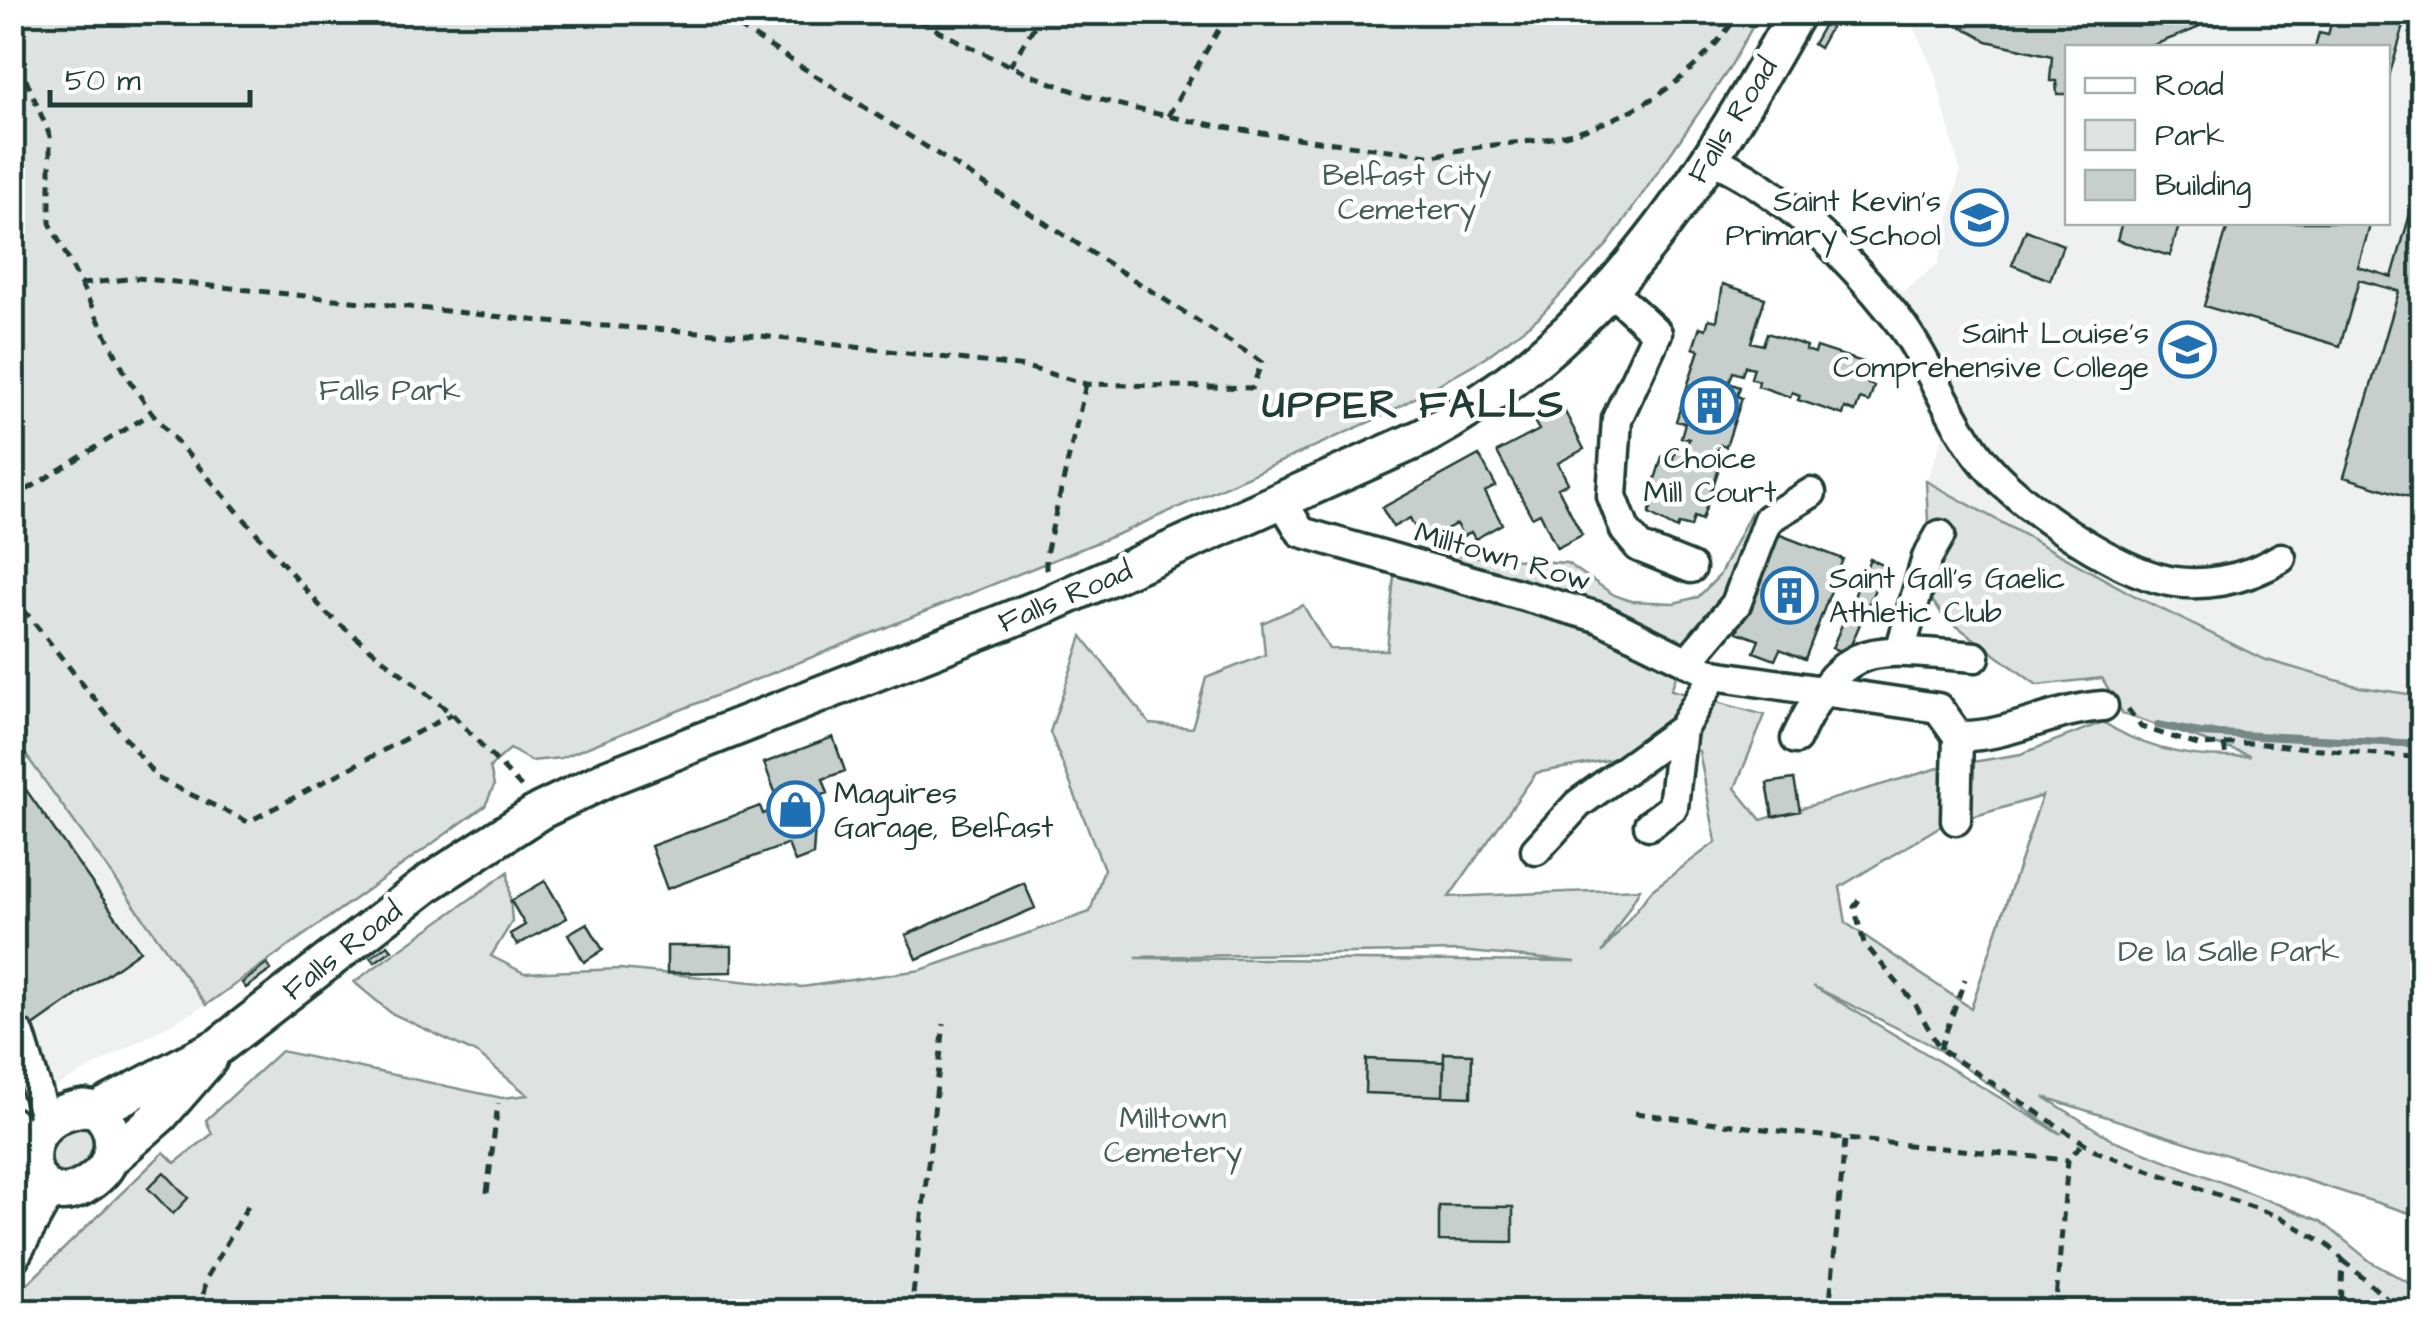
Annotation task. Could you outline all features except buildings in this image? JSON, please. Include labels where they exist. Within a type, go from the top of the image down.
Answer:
[{"type":"main road","name":"Falls Road","points":[[97,1110],[218,1046],[418,891],[540,812],[610,777],[1047,605],[1282,501],[1474,409],[1530,368],[1611,292],[1711,158],[1797,12]]},
{"type":"main road","name":"Falls Road","points":[[110,1158],[173,1102],[218,1046]]},
{"type":"main road","points":[[69,1109],[97,1110],[110,1127],[110,1158],[98,1174],[78,1189],[48,1192],[28,1175],[23,1133],[69,1109]]},
{"type":"main road","points":[[12,1254],[48,1192]]},
{"type":"street","points":[[1711,158],[1775,198],[1863,277],[1898,321],[1959,428],[1987,466],[2021,498],[2102,552],[2157,578],[2200,583],[2256,574],[2281,558]]},
{"type":"street","points":[[1611,292],[1657,333],[1617,420],[1612,496],[1626,530],[1639,546],[1691,568]]},
{"type":"street","points":[[1687,662],[1736,604],[1768,519],[1811,494]]},
{"type":"street","name":"Milltown Row","points":[[1282,501],[1301,532],[1598,616],[1714,676],[1817,693],[1906,700],[1938,708],[1958,736]]},
{"type":"street","points":[[1900,651],[1928,558],[1940,534]]},
{"type":"street","points":[[1796,739],[1817,693],[1842,665],[1880,650],[1975,657]]},
{"type":"street","points":[[1648,825],[1672,807],[1682,730],[1714,676]]},
{"type":"street","points":[[1956,820],[1958,736],[1984,737],[2072,708],[2104,706]]},
{"type":"street","points":[[1536,850],[1578,804],[1682,730]]},
{"type":"street","points":[[20,1035],[23,1133]]},
{"type":"path","points":[[81,284],[137,278],[559,323],[761,336],[1026,367],[1086,384],[1252,388],[1262,362],[716,12]]},
{"type":"path","points":[[903,12],[1010,66],[1109,102],[1168,116],[1436,156],[1471,145],[1550,138],[1630,114],[1701,66],[1740,12]]},
{"type":"path","points":[[1010,66],[1042,12]]},
{"type":"path","points":[[1168,116],[1229,12]]},
{"type":"path","points":[[12,46],[50,136],[50,223],[127,377],[152,413],[327,614],[452,714],[514,775],[540,812]]},
{"type":"path","points":[[1046,570],[1046,554],[1086,384]]},
{"type":"path","points":[[12,499],[152,413]]},
{"type":"path","points":[[12,595],[157,778],[248,822],[452,714]]},
{"type":"path","points":[[2104,706],[2124,703],[2142,727],[2198,745],[2422,758]]},
{"type":"path","points":[[2224,744],[2226,758]]},
{"type":"path","points":[[1859,900],[1854,907],[1864,942],[1915,1004],[1940,1049],[2098,1152],[2280,1217],[2328,1246],[2388,1300],[2409,1312]]},
{"type":"path","points":[[1940,1049],[1965,979]]},
{"type":"path","points":[[911,1312],[944,1024]]},
{"type":"path","points":[[487,1193],[498,1103]]},
{"type":"path","points":[[1635,1112],[1845,1139],[2068,1160]]},
{"type":"path","points":[[1829,1312],[1845,1139]]},
{"type":"path","points":[[2055,1312],[2068,1160],[2083,1142]]},
{"type":"path","points":[[200,1312],[206,1279],[250,1202]]},
{"type":"path","points":[[2341,1312],[2343,1260]]},
{"type":"path","points":[[473,1312],[474,1303]]},
{"type":"shaded area","name":"Saint Louise's Comprehensive College","points":[[1907,13],[2422,13],[2422,696],[2360,687],[2136,621],[2035,563],[1926,481],[1943,437],[1888,337],[1858,289],[1776,214],[1789,195],[1837,226],[1902,292],[1938,264],[1960,171],[1935,74]]},
{"type":"shaded area","points":[[12,737],[206,1005],[46,1092],[13,1067]]},
{"type":"green space","name":"Falls Park","points":[[13,12],[1760,13],[1729,69],[1608,244],[1539,317],[1486,357],[1383,416],[1123,532],[561,758],[531,761],[510,749],[490,767],[494,786],[485,806],[206,1005],[13,737]]},
{"type":"green space","points":[[1926,481],[2137,597],[2263,659],[2360,687],[2422,696],[2422,1217],[2044,1097],[2113,1140],[2321,1221],[2371,1262],[2422,1290],[2422,1311],[13,1312],[18,1293],[164,1152],[175,1163],[212,1134],[206,1120],[281,1051],[502,1098],[528,1095],[478,1054],[391,1013],[354,982],[508,872],[512,922],[491,956],[524,973],[620,969],[802,987],[921,970],[1090,912],[1104,869],[1050,732],[1082,636],[1150,724],[1192,728],[1206,678],[1265,655],[1262,623],[1303,605],[1329,649],[1387,650],[1394,576],[1436,554],[1567,563],[1614,595],[1631,601],[1674,603],[1698,597],[1719,576],[1750,514],[1744,558],[1671,690],[1765,715],[1735,788],[1761,820],[1942,767],[2021,754],[2103,722],[2138,741],[2174,752],[2212,757],[2251,756],[2123,714],[2102,678],[2037,685],[1943,616],[1932,600]],"holes":[[[1655,745],[1699,751],[1716,842],[1652,890],[1602,953],[1640,889],[1449,897],[1536,773],[1652,752]],[[2042,796],[1971,1008],[1846,923],[1840,887],[1939,827]],[[1458,951],[1576,962],[1137,958]],[[1813,986],[1935,1047],[2060,1133]]]},
{"type":"green space","points":[[83,1125],[91,1127],[98,1151],[76,1174],[58,1176],[49,1169],[44,1148],[54,1132]]},
{"type":"waterway","points":[[2158,725],[2199,733],[2422,744]]},
{"type":"place","name":"Saint Kevin's Primary School","points":[[1980,218]]},
{"type":"place","name":"Saint Louise's Comprehensive College","points":[[2188,350]]},
{"type":"place","name":"Choice Mill Court","points":[[1710,405]]},
{"type":"place","name":"Saint Gall's Gaelic Athletic Club","points":[[1790,595]]},
{"type":"place","name":"Maguires Garage, Belfast","points":[[795,810]]},
{"type":"district","name":"UPPER FALLS","points":[[1414,403]]},
{"type":"park label","name":"Belfast City Cemetery","points":[[1407,192]]},
{"type":"park label","name":"De la Salle Park","points":[[2229,951]]},
{"type":"park label","name":"Milltown Cemetery","points":[[1173,1135]]}]
